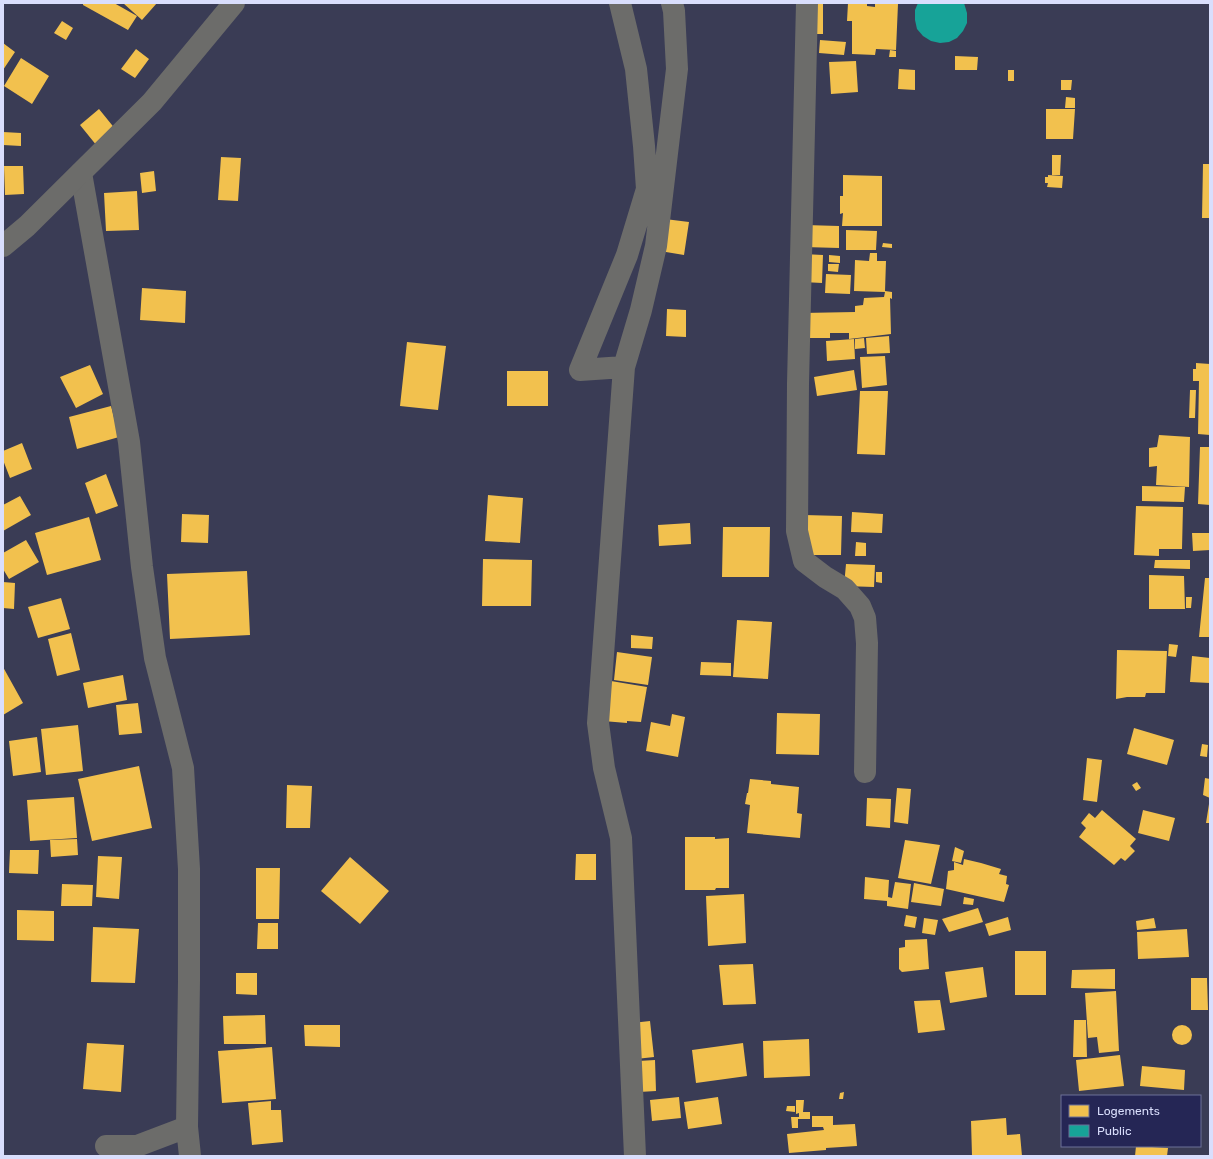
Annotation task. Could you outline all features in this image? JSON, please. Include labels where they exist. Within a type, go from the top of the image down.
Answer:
[{"type":"street","points":[[3,246],[27,226],[152,102],[234,3]]},
{"type":"street","points":[[620,3],[636,69],[647,189],[627,255],[580,370],[624,367]]},
{"type":"street","points":[[635,1156],[621,838],[604,768],[598,723],[624,367],[641,310],[656,246],[677,69],[674,11],[672,3]]},
{"type":"street","points":[[807,3],[798,384],[797,531],[804,561],[825,577],[845,589],[860,606],[865,618],[867,643],[864,772]]},
{"type":"street","points":[[81,173],[129,442],[142,567],[155,658],[183,768],[189,869],[187,1127],[190,1156]]},
{"type":"street","points":[[106,1146],[137,1146],[187,1127]]},
{"type":"building: Logements","points":[[83,3],[114,3],[137,16],[128,30],[83,5]]},
{"type":"building: Logements","points":[[123,3],[157,3],[142,20]]},
{"type":"building: Logements","points":[[809,3],[823,3],[823,34],[817,34],[817,43],[809,43]]},
{"type":"building: Logements","points":[[848,3],[867,3],[867,6],[875,7],[875,3],[898,4],[896,50],[876,49],[875,55],[852,54],[852,21],[847,21]]},
{"type":"building: Logements","points":[[62,21],[73,28],[66,40],[54,33]]},
{"type":"building: Logements","points":[[820,40],[846,42],[844,55],[819,53]]},
{"type":"building: Logements","points":[[3,43],[15,52],[3,70]]},
{"type":"building: Logements","points":[[136,49],[149,59],[135,78],[121,69]]},
{"type":"building: Logements","points":[[890,50],[896,51],[896,57],[889,57]]},
{"type":"building: Logements","points":[[955,56],[978,57],[977,70],[955,70]]},
{"type":"building: Logements","points":[[21,58],[49,76],[32,104],[4,86]]},
{"type":"building: Logements","points":[[856,61],[858,92],[831,94],[829,62]]},
{"type":"building: Logements","points":[[899,69],[915,70],[915,90],[898,89]]},
{"type":"building: Logements","points":[[1008,70],[1014,70],[1014,81],[1008,81]]},
{"type":"building: Logements","points":[[1061,80],[1072,80],[1071,90],[1061,90]]},
{"type":"building: Logements","points":[[1066,97],[1075,98],[1075,108],[1065,108]]},
{"type":"building: Logements","points":[[99,109],[116,130],[97,146],[80,125]]},
{"type":"building: Logements","points":[[1046,109],[1075,109],[1073,139],[1046,139]]},
{"type":"building: Logements","points":[[3,132],[21,133],[21,146],[3,145]]},
{"type":"building: Logements","points":[[1052,155],[1061,155],[1060,175],[1052,175]]},
{"type":"building: Logements","points":[[221,157],[241,158],[238,201],[218,200]]},
{"type":"building: Logements","points":[[1203,164],[1210,164],[1210,218],[1202,218]]},
{"type":"building: Logements","points":[[4,166],[23,166],[24,194],[5,195]]},
{"type":"building: Logements","points":[[154,171],[156,191],[142,193],[140,173]]},
{"type":"building: Logements","points":[[843,175],[882,176],[882,226],[842,226],[843,213],[840,214],[840,196],[843,196]]},
{"type":"building: Logements","points":[[1048,175],[1063,176],[1062,188],[1047,187],[1048,183],[1045,183],[1045,177],[1048,177]]},
{"type":"building: Logements","points":[[137,191],[139,230],[106,231],[104,193]]},
{"type":"building: Logements","points":[[665,219],[689,222],[684,255],[660,251]]},
{"type":"building: Logements","points":[[805,225],[839,226],[839,248],[804,247]]},
{"type":"building: Logements","points":[[846,230],[877,231],[876,250],[846,250]]},
{"type":"building: Logements","points":[[883,243],[892,244],[892,248],[882,247]]},
{"type":"building: Logements","points":[[870,253],[877,253],[877,261],[886,261],[885,291],[892,292],[892,299],[890,298],[891,334],[849,339],[849,333],[830,333],[830,338],[803,338],[802,313],[855,312],[855,306],[863,305],[864,298],[884,297],[885,292],[854,291],[855,260],[869,261]]},
{"type":"building: Logements","points":[[803,254],[823,255],[822,283],[803,282]]},
{"type":"building: Logements","points":[[829,255],[840,256],[840,263],[829,262]]},
{"type":"building: Logements","points":[[828,264],[839,264],[838,272],[828,271]]},
{"type":"building: Logements","points":[[826,274],[851,275],[850,294],[825,293]]},
{"type":"building: Logements","points":[[142,288],[186,291],[185,323],[140,320]]},
{"type":"building: Logements","points":[[667,309],[686,310],[686,337],[666,336]]},
{"type":"building: Logements","points":[[889,336],[890,353],[867,354],[866,338]]},
{"type":"building: Logements","points":[[864,338],[865,348],[855,349],[855,339]]},
{"type":"building: Logements","points":[[854,339],[855,359],[827,361],[826,341]]},
{"type":"building: Logements","points":[[407,342],[446,346],[438,410],[400,406]]},
{"type":"building: Logements","points":[[885,356],[887,385],[862,388],[860,357]]},
{"type":"building: Logements","points":[[1196,363],[1210,364],[1210,435],[1198,434],[1199,381],[1193,381],[1193,369],[1196,369]]},
{"type":"building: Logements","points":[[90,365],[103,394],[76,408],[60,377]]},
{"type":"building: Logements","points":[[854,370],[857,390],[817,396],[814,377]]},
{"type":"building: Logements","points":[[507,371],[548,371],[548,406],[507,406]]},
{"type":"building: Logements","points":[[1190,390],[1196,390],[1195,418],[1189,418]]},
{"type":"building: Logements","points":[[860,391],[888,391],[885,455],[857,454]]},
{"type":"building: Logements","points":[[111,406],[119,437],[77,449],[69,417]]},
{"type":"building: Logements","points":[[1159,435],[1190,437],[1189,487],[1156,485],[1157,466],[1149,467],[1149,448],[1157,447]]},
{"type":"building: Logements","points":[[22,443],[32,469],[10,478],[3,460],[3,451]]},
{"type":"building: Logements","points":[[1200,447],[1210,447],[1210,505],[1198,504]]},
{"type":"building: Logements","points":[[106,474],[118,506],[96,514],[85,483]]},
{"type":"building: Logements","points":[[1142,486],[1185,487],[1184,502],[1142,501]]},
{"type":"building: Logements","points":[[488,495],[523,498],[520,543],[485,541]]},
{"type":"building: Logements","points":[[20,496],[31,515],[3,531],[3,505]]},
{"type":"building: Logements","points":[[1136,506],[1183,507],[1182,549],[1159,549],[1159,556],[1134,555]]},
{"type":"building: Logements","points":[[852,512],[883,514],[882,533],[851,532]]},
{"type":"building: Logements","points":[[182,514],[209,515],[208,543],[181,542]]},
{"type":"building: Logements","points":[[804,515],[842,516],[841,555],[803,555]]},
{"type":"building: Logements","points":[[89,517],[101,560],[47,575],[35,533]]},
{"type":"building: Logements","points":[[690,523],[691,544],[659,546],[658,525]]},
{"type":"building: Logements","points":[[723,527],[770,527],[769,577],[722,577]]},
{"type":"building: Logements","points":[[1192,533],[1210,533],[1210,550],[1193,551]]},
{"type":"building: Logements","points":[[26,540],[39,562],[9,579],[3,569],[3,553]]},
{"type":"building: Logements","points":[[856,542],[866,543],[866,556],[855,556]]},
{"type":"building: Logements","points":[[483,559],[532,560],[531,606],[482,606]]},
{"type":"building: Logements","points":[[1155,560],[1190,560],[1190,569],[1154,568]]},
{"type":"building: Logements","points":[[846,564],[875,565],[874,587],[844,586]]},
{"type":"building: Logements","points":[[247,571],[250,635],[170,639],[167,574]]},
{"type":"building: Logements","points":[[876,572],[882,572],[882,583],[876,582]]},
{"type":"building: Logements","points":[[1149,575],[1184,576],[1185,609],[1149,609]]},
{"type":"building: Logements","points":[[1205,578],[1210,578],[1210,637],[1199,637]]},
{"type":"building: Logements","points":[[3,582],[15,583],[14,609],[3,608]]},
{"type":"building: Logements","points":[[1186,597],[1192,597],[1191,608],[1186,608]]},
{"type":"building: Logements","points":[[61,598],[70,629],[38,638],[28,607]]},
{"type":"building: Logements","points":[[737,620],[772,622],[768,679],[733,677]]},
{"type":"building: Logements","points":[[71,633],[80,670],[57,676],[48,639]]},
{"type":"building: Logements","points":[[631,635],[653,637],[652,649],[631,648]]},
{"type":"building: Logements","points":[[1169,644],[1178,645],[1176,657],[1168,656]]},
{"type":"building: Logements","points":[[1117,650],[1167,651],[1165,693],[1146,693],[1145,697],[1127,697],[1116,699]]},
{"type":"building: Logements","points":[[617,652],[652,657],[648,685],[614,680]]},
{"type":"building: Logements","points":[[1192,656],[1210,658],[1210,683],[1190,682]]},
{"type":"building: Logements","points":[[701,662],[731,663],[731,676],[700,675]]},
{"type":"building: Logements","points":[[3,667],[23,703],[3,715]]},
{"type":"building: Logements","points":[[123,675],[127,700],[88,708],[83,683]]},
{"type":"building: Logements","points":[[611,681],[647,687],[641,722],[627,721],[627,723],[603,721]]},
{"type":"building: Logements","points":[[138,703],[142,733],[119,735],[116,705]]},
{"type":"building: Logements","points":[[777,713],[820,714],[819,755],[776,754]]},
{"type":"building: Logements","points":[[672,714],[685,717],[678,757],[646,751],[651,722],[670,726]]},
{"type":"building: Logements","points":[[78,725],[83,771],[46,775],[41,729]]},
{"type":"building: Logements","points":[[1134,728],[1174,740],[1167,765],[1127,754]]},
{"type":"building: Logements","points":[[37,737],[41,772],[13,776],[9,741]]},
{"type":"building: Logements","points":[[1202,744],[1208,745],[1207,757],[1200,756]]},
{"type":"building: Logements","points":[[1087,758],[1102,760],[1097,802],[1083,800]]},
{"type":"building: Logements","points":[[139,766],[152,828],[92,841],[78,779]]},
{"type":"building: Logements","points":[[1205,778],[1210,779],[1210,798],[1203,795]]},
{"type":"building: Logements","points":[[750,779],[771,781],[771,784],[799,787],[797,813],[802,814],[800,838],[747,833],[750,805],[745,804]]},
{"type":"building: Logements","points":[[1137,782],[1141,788],[1136,791],[1132,785]]},
{"type":"building: Logements","points":[[287,785],[312,786],[310,828],[286,828]]},
{"type":"building: Logements","points":[[897,788],[911,789],[908,824],[894,822]]},
{"type":"building: Logements","points":[[74,797],[77,838],[30,841],[27,800]]},
{"type":"building: Logements","points":[[867,798],[891,799],[890,828],[866,826]]},
{"type":"building: Logements","points":[[1209,804],[1210,823],[1206,823]]},
{"type":"building: Logements","points":[[1102,810],[1136,839],[1130,846],[1135,851],[1125,861],[1121,858],[1114,865],[1079,837],[1086,828],[1081,823],[1089,813],[1095,818]]},
{"type":"building: Logements","points":[[1143,810],[1175,818],[1169,841],[1138,833]]},
{"type":"building: Logements","points":[[685,837],[715,837],[715,839],[729,838],[729,888],[716,888],[715,890],[685,890]]},
{"type":"building: Logements","points":[[77,839],[78,855],[51,857],[50,840]]},
{"type":"building: Logements","points":[[905,840],[940,845],[931,884],[898,878]]},
{"type":"building: Logements","points":[[955,847],[964,851],[961,863],[952,861]]},
{"type":"building: Logements","points":[[10,850],[39,850],[38,874],[9,873]]},
{"type":"building: Logements","points":[[576,854],[596,854],[596,880],[575,880]]},
{"type":"building: Logements","points":[[98,856],[122,857],[119,899],[96,897]]},
{"type":"building: Logements","points":[[350,857],[389,891],[360,924],[321,891]]},
{"type":"building: Logements","points":[[964,859],[1001,869],[999,874],[1007,876],[1006,884],[1009,885],[1004,902],[946,889],[948,871],[954,870],[954,862],[963,865]]},
{"type":"building: Logements","points":[[256,868],[280,868],[279,919],[256,919]]},
{"type":"building: Logements","points":[[865,877],[889,880],[888,897],[892,898],[895,882],[911,884],[908,909],[887,906],[887,901],[864,899]]},
{"type":"building: Logements","points":[[914,883],[944,889],[941,906],[911,902]]},
{"type":"building: Logements","points":[[62,884],[93,885],[92,906],[61,906]]},
{"type":"building: Logements","points":[[744,894],[746,943],[708,946],[706,896]]},
{"type":"building: Logements","points":[[964,897],[974,899],[973,905],[963,904]]},
{"type":"building: Logements","points":[[978,908],[983,922],[949,932],[942,919]]},
{"type":"building: Logements","points":[[17,910],[54,911],[54,941],[17,940]]},
{"type":"building: Logements","points":[[906,915],[917,917],[915,928],[904,926]]},
{"type":"building: Logements","points":[[1008,917],[1011,930],[989,936],[985,924]]},
{"type":"building: Logements","points":[[924,918],[938,920],[935,935],[922,933]]},
{"type":"building: Logements","points":[[1154,918],[1156,928],[1137,930],[1136,921]]},
{"type":"building: Logements","points":[[258,923],[278,923],[278,949],[257,949]]},
{"type":"building: Logements","points":[[93,927],[139,929],[135,983],[91,982]]},
{"type":"building: Logements","points":[[1187,929],[1189,957],[1138,959],[1137,932]]},
{"type":"building: Logements","points":[[927,939],[929,969],[902,972],[899,969],[899,948],[905,947],[905,940]]},
{"type":"building: Logements","points":[[1015,951],[1046,951],[1046,995],[1015,995]]},
{"type":"building: Logements","points":[[753,964],[756,1004],[723,1005],[719,965]]},
{"type":"building: Logements","points":[[983,967],[987,997],[950,1003],[945,972]]},
{"type":"building: Logements","points":[[1115,969],[1115,989],[1071,988],[1072,970]]},
{"type":"building: Logements","points":[[236,973],[257,973],[257,995],[236,994]]},
{"type":"building: Logements","points":[[1191,978],[1207,978],[1208,1010],[1191,1010]]},
{"type":"building: Logements","points":[[1116,991],[1119,1051],[1099,1053],[1097,1037],[1088,1038],[1085,993]]},
{"type":"building: Logements","points":[[940,1000],[945,1030],[918,1033],[914,1001]]},
{"type":"building: Logements","points":[[265,1015],[266,1044],[224,1044],[223,1016]]},
{"type":"building: Logements","points":[[1074,1020],[1086,1020],[1087,1057],[1073,1057]]},
{"type":"building: Logements","points":[[650,1021],[654,1057],[636,1059],[632,1023]]},
{"type":"building: Logements","points":[[304,1025],[340,1025],[340,1047],[305,1046]]},
{"type":"building: Logements","points":[[1178,1025],[1186,1025],[1192,1031],[1192,1039],[1186,1045],[1178,1045],[1172,1039],[1172,1031]]},
{"type":"building: Logements","points":[[809,1039],[810,1076],[764,1078],[763,1041]]},
{"type":"building: Logements","points":[[87,1043],[124,1045],[121,1092],[83,1089]]},
{"type":"building: Logements","points":[[743,1043],[747,1076],[696,1083],[692,1050]]},
{"type":"building: Logements","points":[[272,1047],[276,1099],[222,1103],[218,1051]]},
{"type":"building: Logements","points":[[1120,1055],[1124,1086],[1079,1091],[1076,1060]]},
{"type":"building: Logements","points":[[655,1060],[656,1091],[639,1092],[638,1061]]},
{"type":"building: Logements","points":[[1142,1066],[1185,1070],[1184,1090],[1140,1086]]},
{"type":"building: Logements","points":[[844,1092],[843,1099],[839,1099],[840,1093]]},
{"type":"building: Logements","points":[[679,1097],[681,1118],[652,1121],[650,1100]]},
{"type":"building: Logements","points":[[718,1097],[722,1124],[688,1129],[684,1102]]},
{"type":"building: Logements","points":[[796,1100],[804,1100],[803,1112],[810,1112],[810,1119],[798,1119],[798,1128],[792,1128],[791,1117],[799,1117],[799,1113],[796,1114]]},
{"type":"building: Logements","points":[[271,1101],[271,1110],[281,1110],[283,1142],[252,1145],[248,1103]]},
{"type":"building: Logements","points":[[787,1106],[795,1106],[795,1112],[786,1111]]},
{"type":"building: Logements","points":[[812,1116],[833,1116],[833,1125],[855,1124],[857,1146],[789,1153],[787,1134],[824,1130],[823,1127],[812,1127]]},
{"type":"building: Logements","points":[[1006,1118],[1007,1135],[1020,1134],[1022,1156],[972,1156],[971,1121]]},
{"type":"building: Logements","points":[[1136,1147],[1168,1148],[1167,1156],[1135,1156]]},
{"type":"building: Public","points":[[918,3],[964,3],[967,13],[967,23],[963,31],[957,38],[949,42],[940,43],[931,41],[923,36],[917,29],[915,10]]}]
